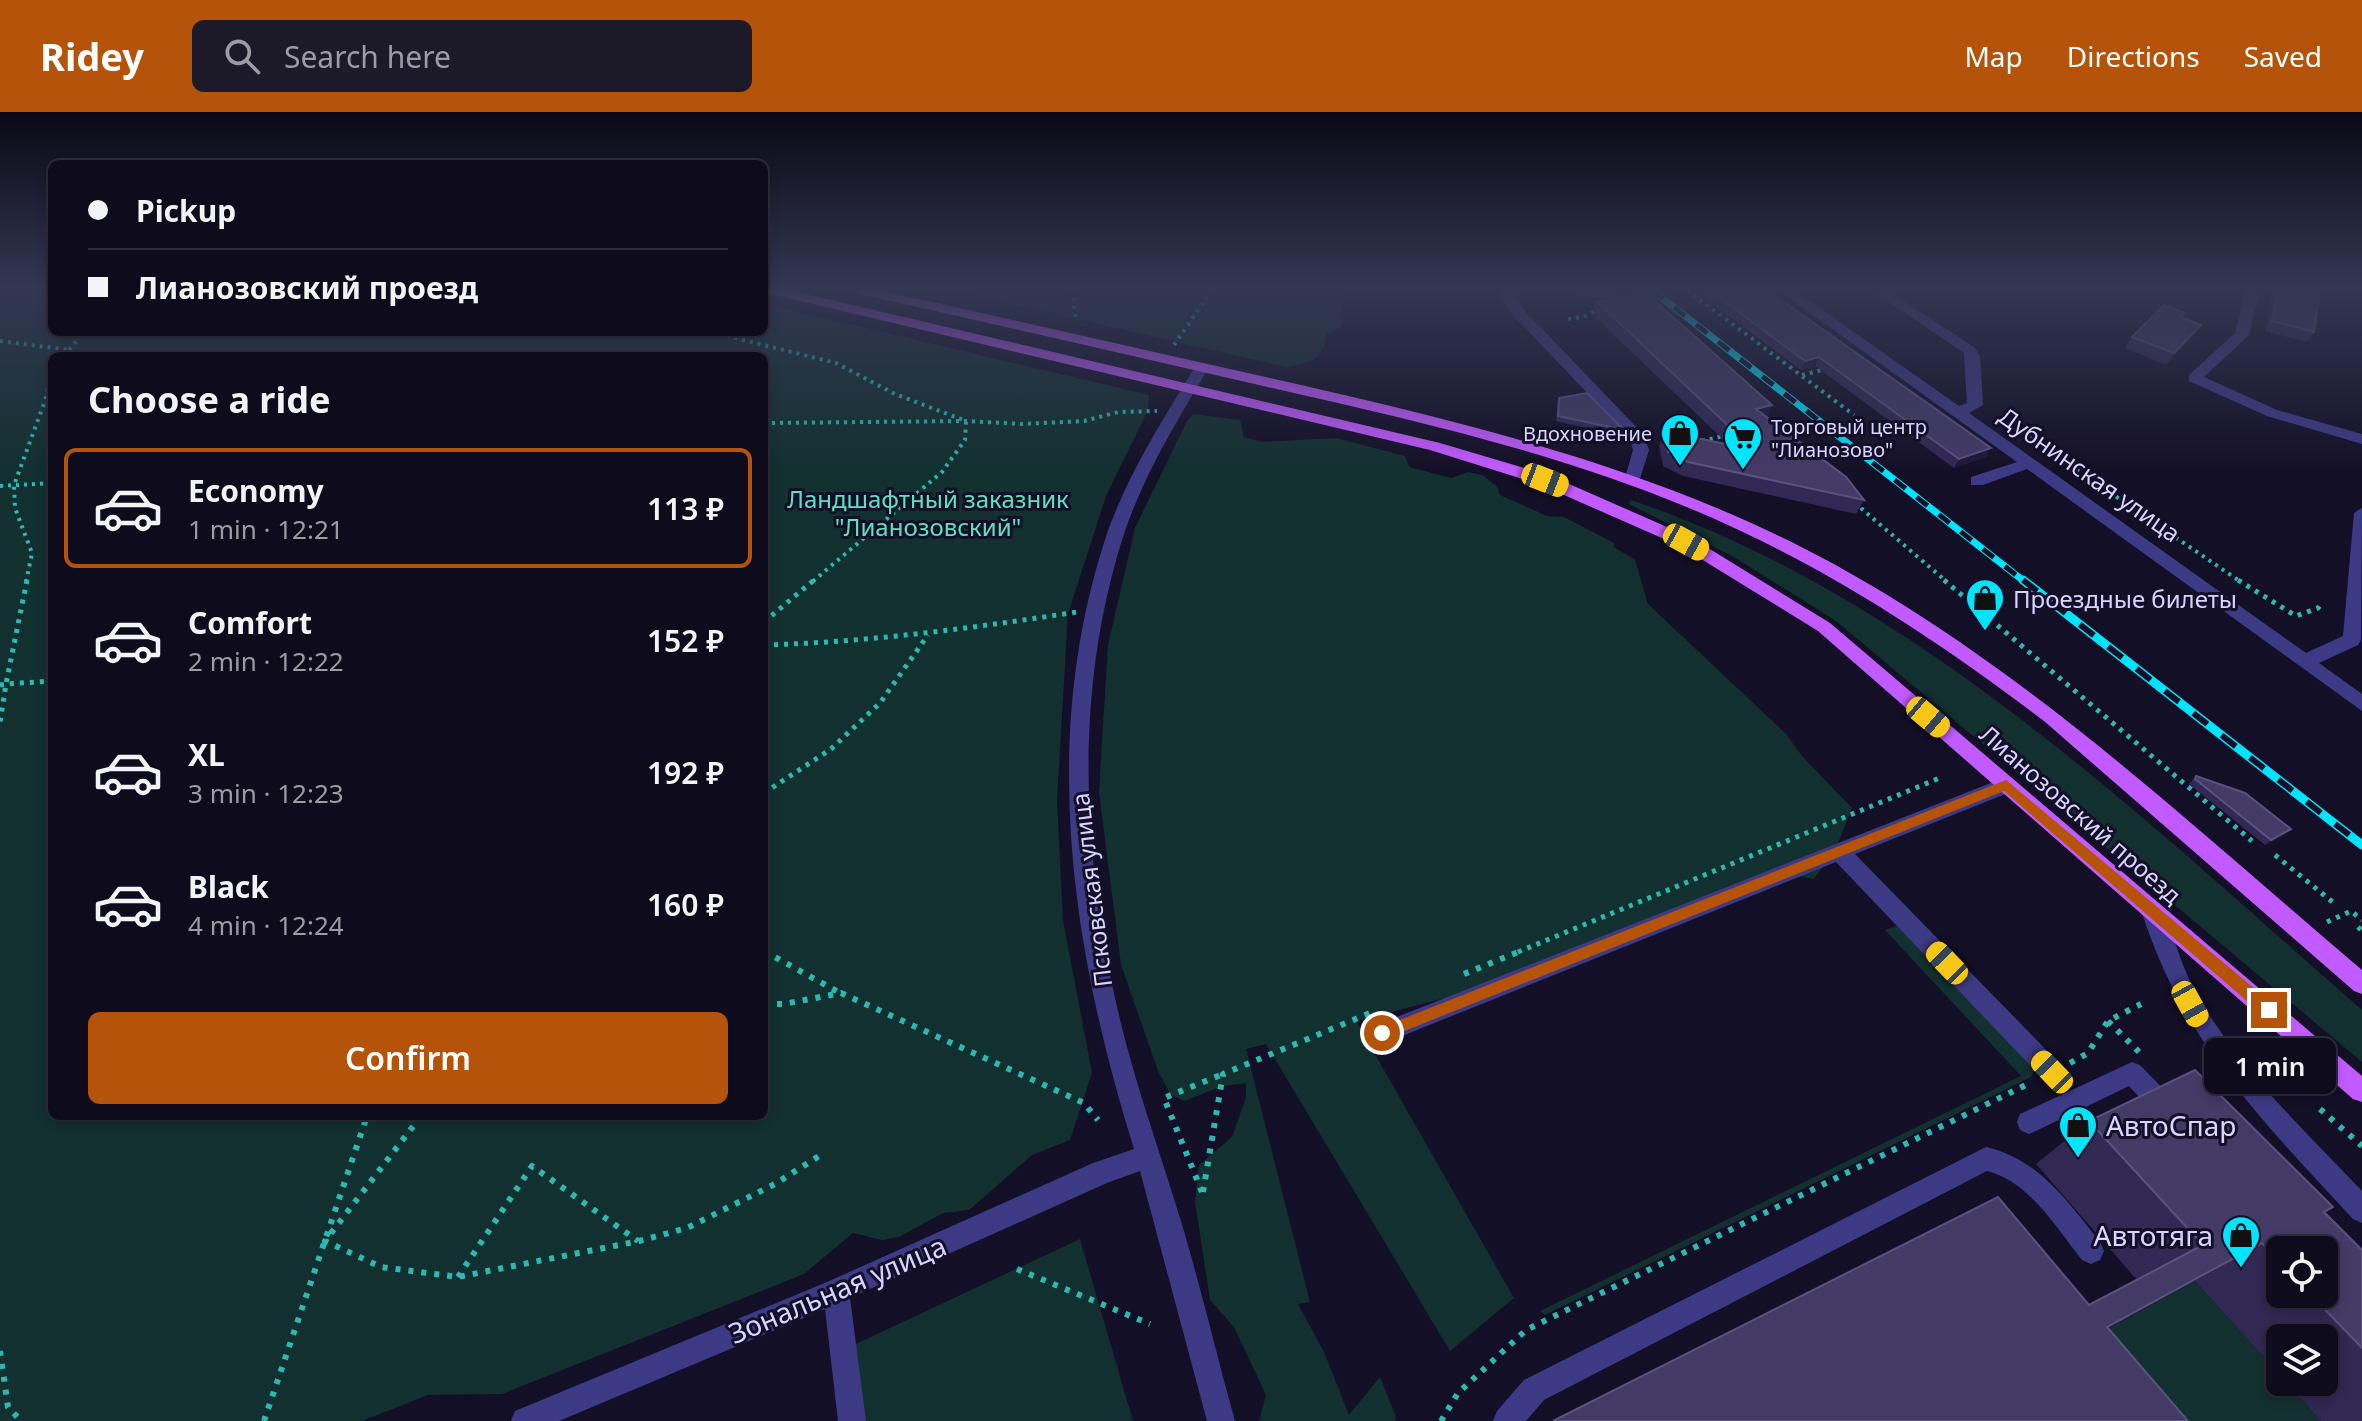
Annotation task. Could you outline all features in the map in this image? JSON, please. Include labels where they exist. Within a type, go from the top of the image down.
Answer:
[{"type":"main road","name":"Лианозовский проезд","points":[[1029,351],[1434,446],[1590,497],[1720,560],[1814,620],[2362,1091]]},
{"type":"main road","points":[[1131,351],[1447,424],[1588,465],[1780,543],[1843,576],[1932,631],[2051,716],[2362,984]]},
{"type":"street","points":[[1555,351],[1637,437],[1641,450],[1632,481]]},
{"type":"street","name":"Дубнинская улица","points":[[1871,351],[2362,704]]},
{"type":"street","points":[[1957,412],[1975,405],[1973,356],[1970,351]]},
{"type":"street","points":[[2224,351],[2194,378],[2272,413],[2362,439]]},
{"type":"street","name":"Псковская улица","points":[[1202,367],[1133,491],[1117,530],[1085,663],[1078,786],[1081,851],[1105,1007],[1221,1421]]},
{"type":"street","points":[[1977,481],[2029,463]]},
{"type":"street","points":[[2305,661],[2352,640],[2362,513]]},
{"type":"street","points":[[1382,1033],[2006,785]]},
{"type":"street","points":[[1841,853],[2052,1072]]},
{"type":"street","points":[[2152,910],[2175,978],[2205,1031],[2241,1079],[2362,1210]]},
{"type":"street","points":[[2029,1122],[2132,1073],[2184,1128]]},
{"type":"street","name":"Зональная улица","points":[[525,1421],[836,1291],[1102,1172],[1148,1156]]},
{"type":"street","points":[[1507,1421],[1534,1390],[1986,1159],[2000,1160],[2020,1171],[2091,1251]]},
{"type":"street","points":[[836,1291],[852,1421]]},
{"type":"path","points":[[788,351],[836,363],[895,394],[966,421]]},
{"type":"path","points":[[1770,351],[1854,415]]},
{"type":"path","points":[[1802,375],[1829,368],[1823,364]]},
{"type":"path","points":[[0,722],[3,684],[32,553],[15,508],[14,485],[48,389]]},
{"type":"path","points":[[768,423],[966,421],[1022,424],[1084,421],[1118,412],[1159,412]]},
{"type":"path","points":[[1764,414],[1789,436]]},
{"type":"path","points":[[768,619],[942,472],[965,440],[966,421]]},
{"type":"path","points":[[1760,427],[1775,424]]},
{"type":"path","points":[[1694,439],[1702,441],[1731,434]]},
{"type":"path","points":[[0,486],[48,483]]},
{"type":"path","points":[[1851,492],[1862,509],[2252,841]]},
{"type":"path","points":[[768,645],[845,643],[928,635],[1078,612]]},
{"type":"path","points":[[768,790],[831,749],[880,703],[928,635]]},
{"type":"path","points":[[3,684],[48,681]]},
{"type":"path","points":[[1456,978],[1942,777]]},
{"type":"path","points":[[2275,855],[2335,904]]},
{"type":"path","points":[[2327,922],[2351,911],[2362,920]]},
{"type":"path","points":[[768,953],[841,993],[1084,1103],[1098,1120]]},
{"type":"path","points":[[768,1004],[841,993]]},
{"type":"path","points":[[1441,1421],[1458,1393],[1526,1330],[2088,1053],[2108,1021],[2141,1004]]},
{"type":"path","points":[[1223,1074],[1203,1192],[1164,1098],[1382,1008]]},
{"type":"path","points":[[2108,1021],[2120,1033]]},
{"type":"path","points":[[2320,1109],[2362,1146]]},
{"type":"path","points":[[264,1421],[365,1120]]},
{"type":"path","points":[[325,1241],[418,1120]]},
{"type":"path","points":[[325,1241],[381,1267],[458,1277],[639,1241],[687,1228],[775,1184],[819,1156]]},
{"type":"path","points":[[458,1277],[532,1166],[639,1241]]},
{"type":"path","points":[[1017,1269],[1150,1324]]},
{"type":"path","points":[[0,1351],[8,1407],[21,1421]]},
{"type":"green space","name":"Ландшафтный заказник \"Лианозовский\"","points":[[0,351],[963,351],[1149,395],[1148,410],[1106,496],[1068,614],[1057,800],[1063,920],[1092,1073],[1070,1140],[1032,1155],[969,1210],[943,1213],[899,1237],[882,1240],[853,1233],[804,1274],[502,1394],[428,1395],[362,1421],[0,1421]]},
{"type":"green space","points":[[1217,351],[1321,351],[1308,362],[1286,367]]},
{"type":"green space","points":[[1194,414],[1240,420],[1244,437],[1262,442],[1336,438],[1405,456],[1409,467],[1451,478],[1468,472],[1482,475],[1497,486],[1500,495],[1547,516],[1564,517],[1614,543],[1614,547],[1635,560],[1648,604],[1786,734],[1802,756],[1852,808],[1836,848],[1814,879],[1778,872],[1449,997],[1356,1021],[1514,1298],[1450,1351],[1266,1044],[1246,1049],[1310,1302],[1298,1304],[1324,1352],[1349,1415],[1380,1377],[1395,1421],[1259,1421],[1266,1395],[1234,1327],[1210,1300],[1195,1201],[1199,1165],[1232,1137],[1246,1097],[1246,1083],[1222,1086],[1185,1101],[1171,1095],[1158,1071],[1121,965],[1099,792],[1108,645],[1135,528],[1187,421]]},
{"type":"green space","points":[[1631,500],[1735,542],[1834,593],[1929,652],[2020,718],[2194,862],[2362,1010],[2362,1062],[1836,621],[1734,557],[1629,504]]},
{"type":"green space","points":[[1901,924],[2037,1065],[2031,1077],[1545,1315],[1540,1311],[2021,1076],[1885,930]]},
{"type":"green space","points":[[1080,1239],[1133,1421],[852,1421],[843,1350]]},
{"type":"green space","points":[[2195,1281],[2266,1360],[2266,1396],[2299,1396],[2321,1421],[2148,1421],[2096,1335]]},
{"type":"building","points":[[1649,351],[1711,351],[1772,405],[1756,409],[1846,477],[1864,500],[1688,462],[1668,452],[1664,431],[1754,450]]},
{"type":"building","points":[[1792,351],[1854,351],[1991,448],[1959,459],[1819,357],[1805,361]]},
{"type":"building","points":[[1587,393],[1624,430],[1558,416],[1559,398]]},
{"type":"building","points":[[2196,776],[2245,793],[2291,829],[2271,840],[2195,779]]},
{"type":"building","points":[[2195,1070],[2333,1207],[2324,1212],[2362,1250],[2362,1348],[2323,1308],[2338,1308],[2338,1236],[2266,1236],[2266,1247],[2262,1243],[2107,1327],[2188,1421],[1553,1421],[1998,1197],[2089,1305],[2203,1245],[2089,1121]]},
{"type":"railway","points":[[1730,351],[2025,582]]},
{"type":"railway","points":[[2023,580],[2362,845]]},
{"type":"place","name":"Вдохновение","points":[[1680,467]]},
{"type":"place","name":"Торговый центр \"Лианозово\"","points":[[1743,471]]},
{"type":"place","name":"Проездные билеты","points":[[1985,632]]},
{"type":"place","name":"АвтоСпар","points":[[2078,1159]]},
{"type":"place","name":"Автотяга","points":[[2241,1269]]},
{"type":"route","points":[[1382,1033],[2006,785],[2269,1010]]}]
